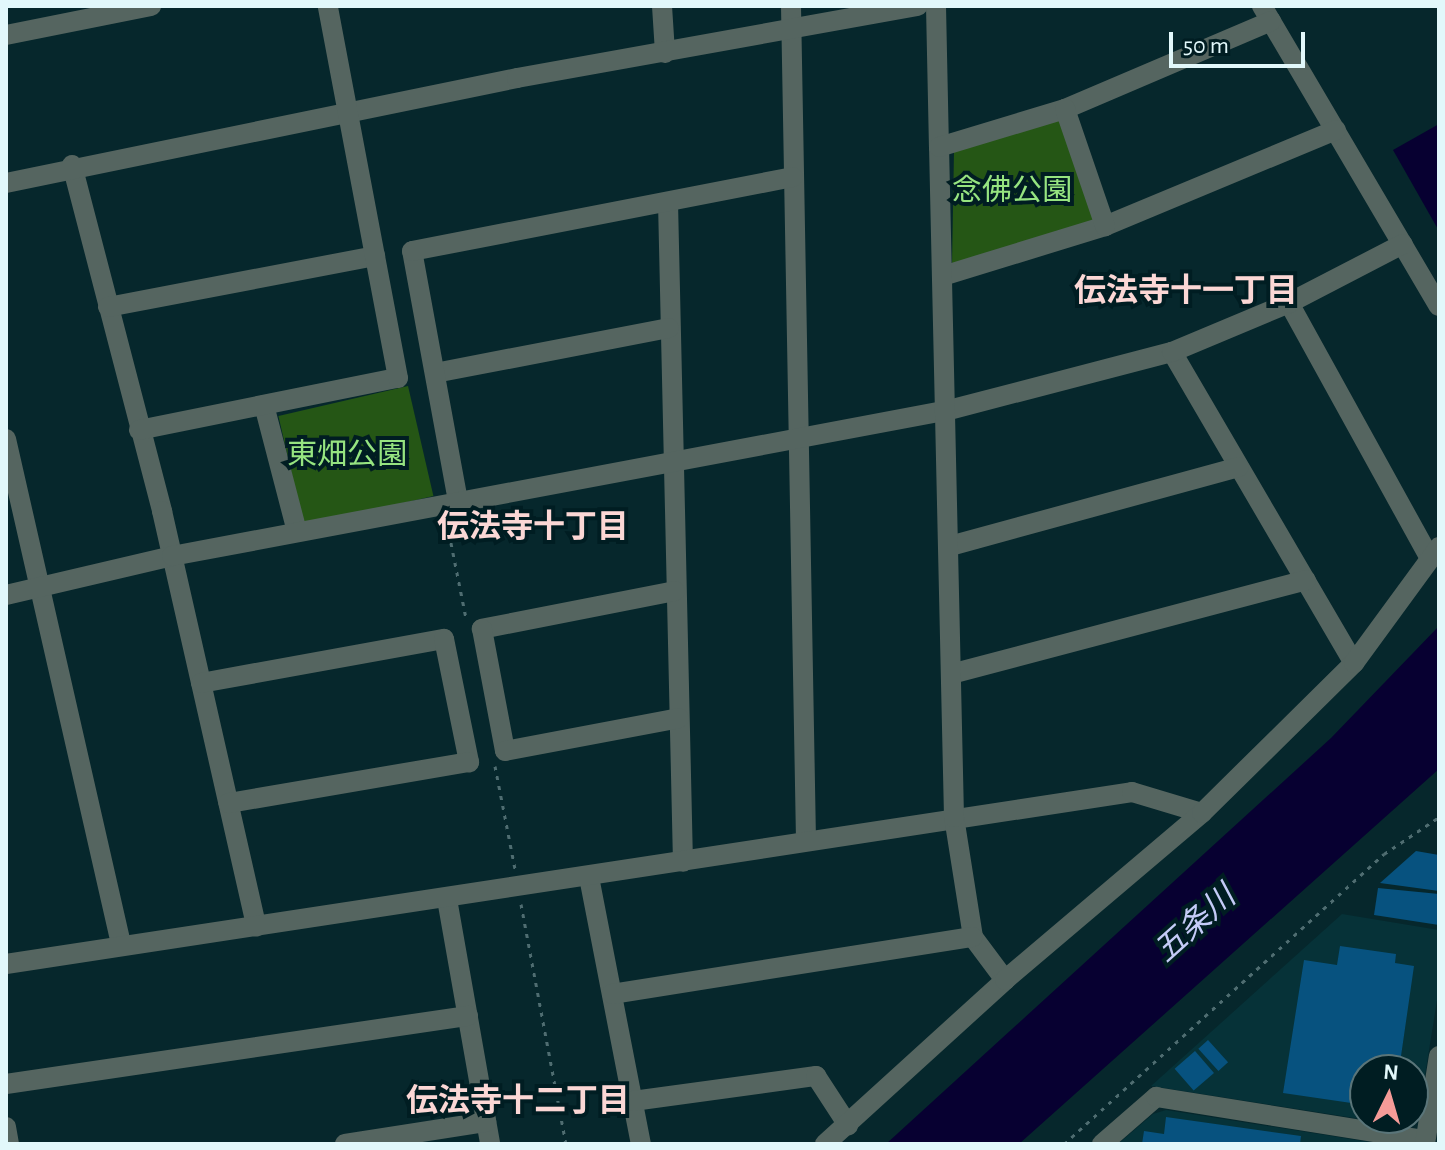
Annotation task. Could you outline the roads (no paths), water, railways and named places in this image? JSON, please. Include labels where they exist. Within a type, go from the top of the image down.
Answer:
[{"type":"street","points":[[39,6],[44,27]]},
{"type":"street","points":[[6,35],[151,6]]},
{"type":"street","points":[[139,430],[398,378],[328,6]]},
{"type":"street","points":[[662,6],[665,53]]},
{"type":"street","points":[[791,6],[806,841]]},
{"type":"street","points":[[6,183],[72,165],[348,111],[918,6]]},
{"type":"street","points":[[936,6],[949,410],[954,817],[973,937],[1005,980]]},
{"type":"street","points":[[939,147],[1065,109],[1267,14],[1439,306]]},
{"type":"street","points":[[1065,109],[1105,226]]},
{"type":"street","points":[[946,275],[1105,226],[1336,130]]},
{"type":"street","points":[[72,165],[172,556],[256,926]]},
{"type":"street","points":[[451,503],[435,373],[412,251],[793,177]]},
{"type":"street","points":[[668,202],[683,862]]},
{"type":"street","points":[[6,595],[172,556],[799,441],[949,410],[1172,352],[1289,303],[1403,244]]},
{"type":"street","points":[[108,307],[375,256]]},
{"type":"street","points":[[825,1144],[1005,980],[1202,813],[1354,663],[1434,552],[1289,303]]},
{"type":"street","points":[[435,373],[669,328]]},
{"type":"street","points":[[1172,352],[1354,663]]},
{"type":"street","points":[[264,405],[297,532]]},
{"type":"street","points":[[6,439],[121,944]]},
{"type":"street","points":[[950,546],[1238,467]]},
{"type":"street","points":[[951,674],[1306,580]]},
{"type":"street","points":[[675,591],[482,629],[505,751],[679,718]]},
{"type":"street","points":[[201,683],[444,639],[469,762],[228,803]]},
{"type":"street","points":[[6,964],[121,944],[447,899],[954,817],[1132,792],[1202,813]]},
{"type":"street","points":[[589,877],[641,1144]]},
{"type":"street","points":[[447,899],[490,1144]]},
{"type":"street","points":[[612,994],[973,937]]},
{"type":"street","points":[[6,1084],[468,1016]]},
{"type":"street","points":[[1102,1144],[1156,1097],[1429,1137],[1439,1056]]},
{"type":"street","points":[[633,1101],[816,1076],[848,1125]]},
{"type":"street","points":[[345,1144],[486,1122]]},
{"type":"street","points":[[6,1127],[9,1144]]},
{"type":"water","points":[[1439,124],[1439,231],[1393,150]]},
{"type":"water","name":"五条川","points":[[1439,626],[1439,769],[1019,1144],[886,1144],[1331,738]]},
{"type":"district","name":"伝法寺十一丁目","points":[[1186,291]]},
{"type":"district","name":"伝法寺十丁目","points":[[533,527]]},
{"type":"district","name":"伝法寺十二丁目","points":[[518,1101]]},
{"type":"park label","name":"念佛公園","points":[[1012,191]]},
{"type":"park label","name":"東畑公園","points":[[347,455]]}]
